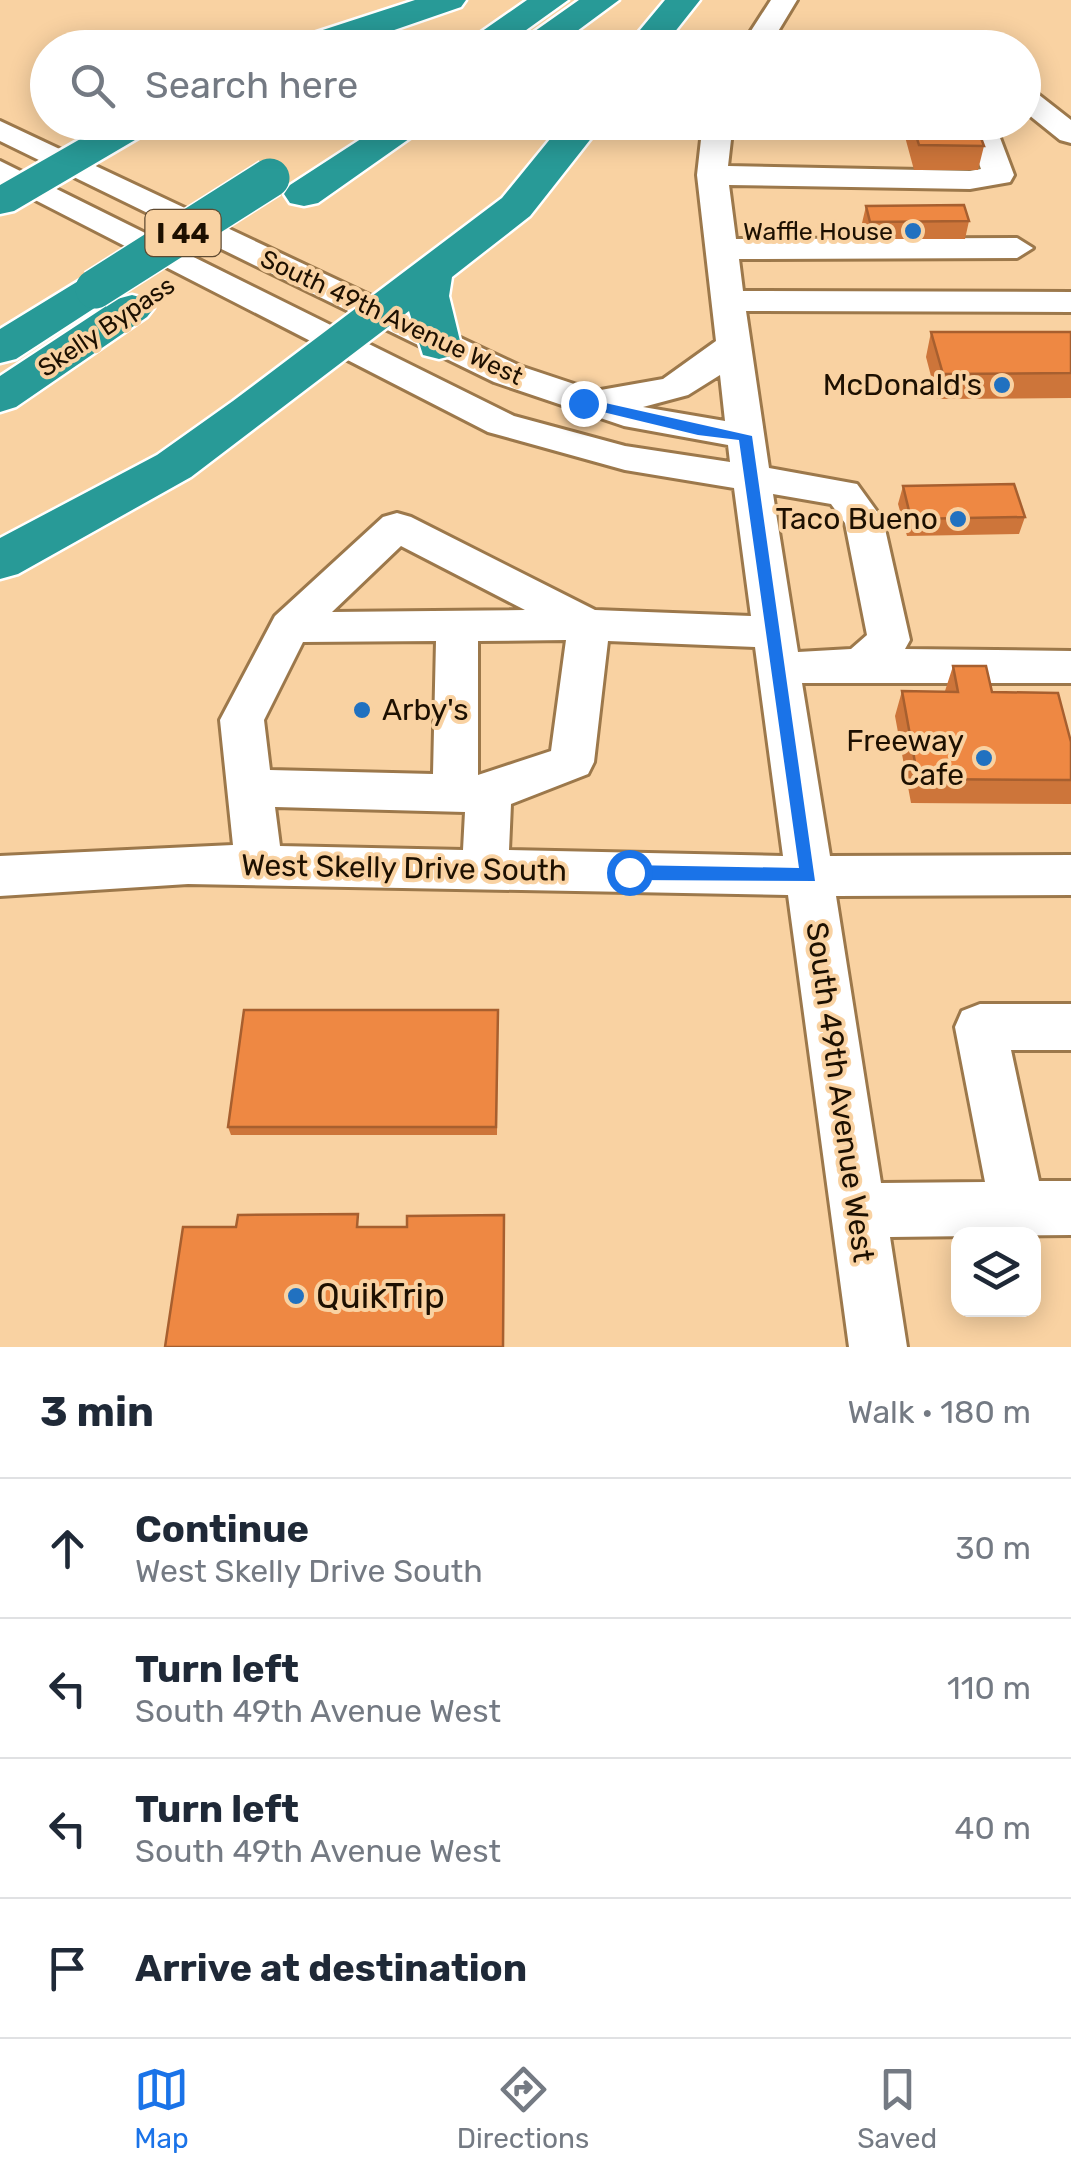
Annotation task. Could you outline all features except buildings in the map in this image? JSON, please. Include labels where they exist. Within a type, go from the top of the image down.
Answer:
[{"type":"highway","points":[[359,30],[448,0]]},
{"type":"highway","points":[[504,30],[551,0]]},
{"type":"highway","points":[[556,30],[602,0]]},
{"type":"highway","points":[[658,30],[683,0]]},
{"type":"highway","points":[[10,186],[70,162],[108,140]]},
{"type":"highway","name":"Skelly Bypass","points":[[287,186],[338,140]]},
{"type":"highway","name":"Skelly Bypass","points":[[0,349],[113,298],[287,186],[378,140]]},
{"type":"highway","points":[[0,561],[174,466],[431,276],[516,207],[570,140]]},
{"type":"highway","points":[[431,276],[428,296],[439,345]]},
{"type":"highway","name":"Skelly Bypass","points":[[0,398],[113,298]]},
{"type":"street","points":[[765,30],[784,0]]},
{"type":"street","points":[[1041,110],[1071,134]]},
{"type":"street","name":"South 49th Avenue West","points":[[0,130],[439,345],[583,403],[698,431],[745,436]]},
{"type":"street","name":"South 49th Avenue West","points":[[716,140],[712,175],[745,436],[878,1347]]},
{"type":"street","points":[[712,175],[970,180],[999,176],[986,140]]},
{"type":"street","name":"South 49th Avenue West","points":[[10,186],[341,341],[501,424],[562,444],[751,480]]},
{"type":"street","points":[[722,249],[1018,248]]},
{"type":"street","points":[[728,301],[1070,305]]},
{"type":"street","points":[[583,403],[645,396],[696,380],[734,344]]},
{"type":"street","points":[[751,480],[842,493],[864,520],[888,640],[861,664]]},
{"type":"street","points":[[259,865],[242,720],[290,626],[397,527],[589,625]]},
{"type":"street","points":[[250,788],[472,794],[572,762],[589,625]]},
{"type":"street","points":[[290,626],[589,625],[861,664],[1071,667]]},
{"type":"street","points":[[458,626],[472,794],[485,870]]},
{"type":"street","name":"West Skelly Drive South","points":[[0,876],[170,864],[809,876],[1071,876]]},
{"type":"street","points":[[856,1210],[1044,1209],[980,1027],[1071,1027]]},
{"type":"place","name":"Waffle House","points":[[913,231]]},
{"type":"place","name":"McDonald's","points":[[1002,385]]},
{"type":"place","name":"Taco Bueno","points":[[958,519]]},
{"type":"place","name":"Arby's","points":[[362,710]]},
{"type":"place","name":"Freeway Cafe","points":[[984,758]]},
{"type":"place","name":"QuikTrip","points":[[296,1296]]},
{"type":"route","points":[[583,403],[698,431],[745,436],[809,876],[629,872]]}]
